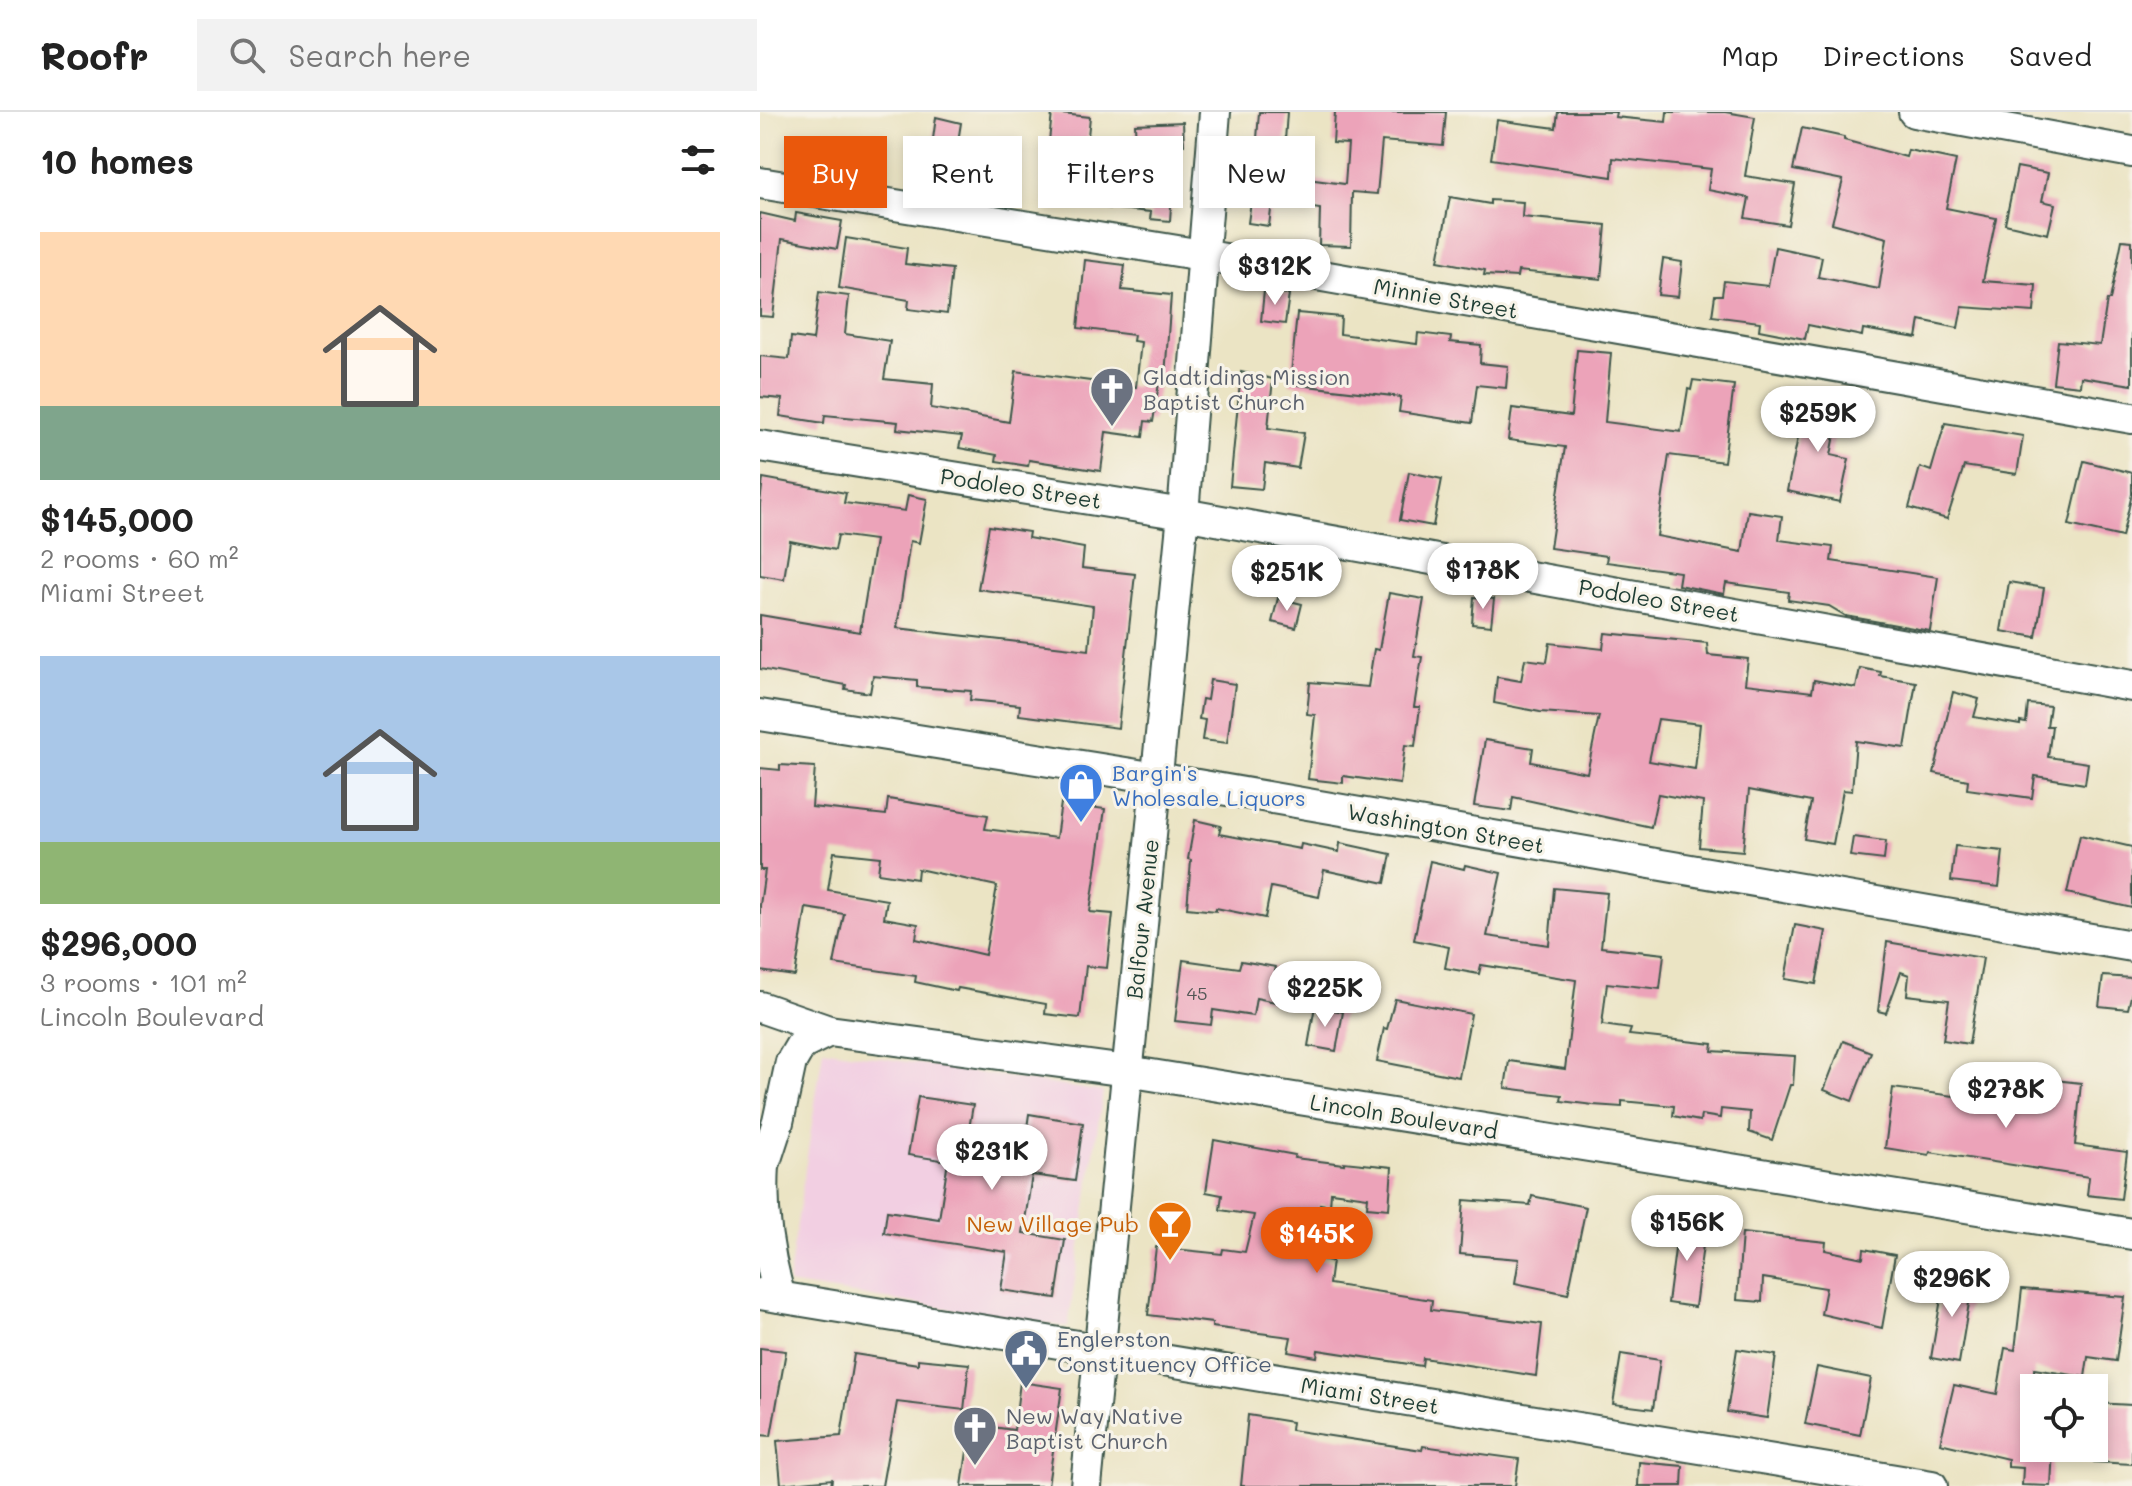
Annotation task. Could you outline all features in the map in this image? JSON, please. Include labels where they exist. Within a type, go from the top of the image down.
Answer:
[{"type":"street","name":"Balfour Avenue","points":[[1086,1486],[1183,514],[1215,112]]},
{"type":"street","points":[[1914,112],[2132,152]]},
{"type":"street","name":"Minnie Street","points":[[760,183],[1202,255],[2132,418]]},
{"type":"street","name":"Podoleo Street","points":[[760,446],[1183,514],[2132,686]]},
{"type":"street","name":"Washington Street","points":[[760,715],[1157,778],[2132,946]]},
{"type":"street","name":"Lincoln Boulevard","points":[[760,1007],[829,1031],[1127,1071],[2132,1234]]},
{"type":"street","points":[[770,1296],[762,1164],[778,1122],[791,1062],[801,1045],[829,1031]]},
{"type":"street","name":"Miami Street","points":[[770,1296],[1932,1486]]},
{"type":"shaded area","points":[[823,1049],[1103,1092],[1068,1327],[788,1284]]},
{"type":"building","points":[[1259,112],[1287,112],[1285,136],[1257,136]]},
{"type":"building","points":[[1335,112],[1446,112],[1443,146],[1382,141],[1377,194],[1352,192],[1351,246],[1319,245],[1320,209],[1313,208],[1315,180],[1345,184],[1348,144],[1333,143]]},
{"type":"building","points":[[1558,112],[1616,112],[1615,117],[1666,122],[1667,112],[1725,112],[1755,117],[1745,176],[1795,184],[1788,225],[1745,218],[1749,198],[1708,190],[1711,169],[1613,158],[1612,177],[1491,159],[1497,120],[1556,128]]},
{"type":"building","points":[[1052,113],[1090,117],[1088,136],[1050,136]]},
{"type":"building","points":[[936,117],[961,123],[959,136],[933,136]]},
{"type":"building","points":[[1183,122],[1184,145],[1183,136],[1136,136],[1135,124]]},
{"type":"building","points":[[1802,128],[1844,137],[1844,140],[1906,157],[1908,150],[1956,160],[1946,208],[1996,218],[1983,281],[2036,285],[2034,312],[1962,307],[1958,328],[1920,320],[1917,338],[1863,329],[1862,336],[1808,325],[1805,339],[1759,330],[1760,322],[1712,316],[1715,295],[1722,295],[1724,281],[1768,286],[1775,247],[1822,257],[1818,277],[1879,289],[1887,238],[1832,223],[1843,180],[1793,170]]},
{"type":"building","points":[[2017,167],[2048,173],[2042,201],[2055,204],[2048,234],[2005,224]]},
{"type":"building","points":[[1450,197],[1490,204],[1490,200],[1523,202],[1522,217],[1606,225],[1601,279],[1518,271],[1517,277],[1484,275],[1485,270],[1438,261]]},
{"type":"building","points":[[1107,208],[1171,208],[1170,221],[1150,219],[1151,212]]},
{"type":"building","points":[[1250,208],[1271,208],[1269,226],[1248,223]]},
{"type":"building","points":[[760,213],[795,221],[796,213],[842,221],[837,249],[782,239],[773,317],[760,316]]},
{"type":"building","points":[[846,238],[907,248],[905,264],[952,269],[947,314],[908,309],[909,300],[839,288]]},
{"type":"building","points":[[2122,240],[2132,241],[2132,385],[2081,377],[2080,386],[2053,383],[2058,341],[2100,345]]},
{"type":"building","points":[[1663,259],[1682,262],[1678,297],[1658,295]]},
{"type":"building","points":[[1085,260],[1125,265],[1122,290],[1171,295],[1165,376],[1160,376],[1153,422],[1145,421],[1143,437],[1106,432],[1101,471],[1029,460],[1028,466],[996,461],[997,455],[959,448],[962,436],[897,429],[898,422],[825,415],[824,423],[780,416],[782,399],[760,397],[760,356],[789,359],[791,337],[813,340],[819,292],[849,296],[845,334],[890,341],[884,379],[933,384],[931,408],[1009,422],[1016,371],[1136,387],[1141,342],[1133,341],[1134,335],[1078,328]]},
{"type":"building","points":[[1264,291],[1289,294],[1285,324],[1261,321]]},
{"type":"building","points":[[1297,313],[1341,317],[1340,334],[1417,344],[1418,333],[1451,337],[1450,342],[1481,345],[1480,363],[1508,366],[1506,388],[1477,385],[1472,423],[1399,412],[1401,397],[1290,384]]},
{"type":"building","points":[[1577,350],[1611,353],[1605,422],[1681,432],[1688,389],[1691,390],[1693,380],[1734,385],[1724,462],[1669,455],[1657,536],[1742,552],[1748,511],[1782,516],[1779,540],[1833,547],[1831,561],[1938,577],[1930,631],[1846,616],[1829,606],[1788,600],[1789,592],[1726,583],[1724,594],[1678,585],[1680,572],[1606,562],[1607,556],[1550,548],[1565,447],[1508,440],[1512,408],[1571,416]]},
{"type":"building","points":[[1241,372],[1273,379],[1268,428],[1304,433],[1298,468],[1265,463],[1262,489],[1230,486]]},
{"type":"building","points":[[1806,398],[1841,405],[1831,455],[1849,459],[1840,502],[1787,491]]},
{"type":"building","points":[[1945,423],[2023,436],[2017,474],[1964,466],[1947,519],[1909,508],[1920,467],[1931,471]]},
{"type":"building","points":[[2084,461],[2132,473],[2132,494],[2122,537],[2069,525]]},
{"type":"building","points":[[1409,472],[1442,479],[1433,526],[1400,520]]},
{"type":"building","points":[[763,478],[846,493],[844,503],[905,511],[908,495],[927,499],[919,543],[910,541],[897,628],[1089,650],[1093,606],[978,589],[989,526],[1029,532],[1028,538],[1084,548],[1082,568],[1135,574],[1118,728],[1019,715],[1020,705],[970,700],[971,691],[917,687],[917,680],[873,676],[870,693],[845,689],[846,685],[760,669],[760,615],[860,632],[875,540],[838,535],[835,550],[790,541],[784,579],[760,575]]},
{"type":"building","points":[[2009,582],[2044,588],[2036,637],[2001,631]]},
{"type":"building","points":[[1389,593],[1424,599],[1414,656],[1422,657],[1414,707],[1420,707],[1415,746],[1405,745],[1400,784],[1343,776],[1343,783],[1308,779],[1315,715],[1307,714],[1310,682],[1368,687],[1374,649],[1379,650]]},
{"type":"building","points":[[1474,597],[1494,599],[1491,626],[1472,624]]},
{"type":"building","points":[[1278,598],[1302,604],[1296,628],[1272,622]]},
{"type":"building","points":[[1605,633],[1707,643],[1708,655],[1748,659],[1745,684],[1812,692],[1814,680],[1856,688],[1860,668],[1881,672],[1880,676],[1916,682],[1905,748],[1856,741],[1852,791],[1843,790],[1833,844],[1804,839],[1811,802],[1749,790],[1743,851],[1699,847],[1703,802],[1658,794],[1651,827],[1513,797],[1511,811],[1474,806],[1485,740],[1533,748],[1531,762],[1587,773],[1599,716],[1540,712],[1494,703],[1497,677],[1521,681],[1525,659],[1547,662],[1550,643],[1603,649]],"holes":[[[1658,719],[1700,724],[1695,769],[1649,761]]]},
{"type":"building","points":[[1210,680],[1235,684],[1227,743],[1202,740],[1205,720],[1199,719],[1202,699],[1207,700]]},
{"type":"building","points":[[1953,692],[1979,699],[1974,717],[2020,725],[2020,722],[2026,723],[2028,704],[2050,706],[2047,726],[2052,726],[2048,757],[2088,763],[2085,784],[2035,776],[2032,798],[1967,789],[1968,780],[1934,773]]},
{"type":"building","points":[[780,765],[815,767],[812,807],[886,815],[888,799],[988,815],[985,829],[1056,838],[1061,803],[1105,809],[1090,912],[1113,914],[1107,968],[1086,966],[1080,1018],[1045,1014],[1046,1004],[958,988],[957,991],[915,982],[916,976],[834,964],[844,914],[806,908],[795,976],[760,971],[760,905],[765,870],[760,870],[760,768],[780,770]],"holes":[[[834,852],[880,857],[878,873],[917,879],[918,869],[997,886],[985,955],[916,939],[918,924],[884,918],[887,900],[828,890]]]},
{"type":"building","points":[[1195,820],[1221,826],[1219,834],[1300,849],[1301,844],[1339,852],[1340,843],[1391,854],[1385,883],[1324,870],[1319,897],[1271,887],[1265,918],[1216,908],[1216,911],[1187,908],[1191,860],[1188,859]]},
{"type":"building","points":[[2080,835],[2132,847],[2132,908],[2067,893]]},
{"type":"building","points":[[1853,837],[1886,841],[1884,860],[1850,856]]},
{"type":"building","points":[[1955,846],[2003,851],[1999,887],[1951,881]]},
{"type":"building","points":[[1430,861],[1501,873],[1487,936],[1549,945],[1554,888],[1607,893],[1601,947],[1664,954],[1660,989],[1607,983],[1602,1025],[1631,1029],[1629,1035],[1713,1044],[1712,1051],[1795,1056],[1793,1085],[1790,1085],[1772,1140],[1749,1132],[1750,1112],[1721,1109],[1720,1118],[1701,1115],[1700,1121],[1673,1116],[1674,1106],[1622,1101],[1622,1107],[1593,1105],[1561,1101],[1562,1095],[1505,1088],[1509,1061],[1565,1069],[1576,980],[1481,965],[1479,974],[1445,968],[1449,947],[1414,940]]},
{"type":"building","points":[[1795,925],[1826,931],[1816,984],[1785,979]]},
{"type":"building","points":[[1887,942],[1983,958],[1969,1044],[1943,1040],[1949,1000],[1907,995],[1909,975],[1901,972],[1886,1013],[1878,1011]]},
{"type":"building","points":[[1183,960],[1239,968],[1241,961],[1295,974],[1290,1005],[1256,998],[1253,1016],[1213,1010],[1211,1025],[1175,1021]]},
{"type":"building","points":[[2103,976],[2132,978],[2128,1009],[2099,1006]]},
{"type":"building","points":[[1395,999],[1471,1014],[1459,1077],[1377,1061],[1384,1028],[1387,1029]]},
{"type":"building","points":[[1315,1006],[1343,1012],[1336,1051],[1308,1046]]},
{"type":"building","points":[[1843,1041],[1871,1052],[1852,1101],[1824,1090]]},
{"type":"building","points":[[2009,1075],[2081,1083],[2075,1145],[2127,1152],[2121,1199],[2087,1195],[2089,1177],[1885,1148],[1893,1088],[1961,1097],[1963,1087],[2007,1094]]},
{"type":"building","points":[[918,1097],[973,1105],[966,1147],[1023,1156],[1029,1114],[1083,1123],[1075,1181],[1032,1175],[1023,1233],[1065,1240],[1056,1298],[1001,1290],[1007,1252],[884,1233],[887,1211],[939,1219],[948,1161],[908,1155]]},
{"type":"building","points":[[1214,1140],[1295,1155],[1294,1158],[1392,1167],[1389,1209],[1367,1207],[1368,1197],[1331,1192],[1330,1206],[1320,1204],[1310,1257],[1332,1261],[1329,1284],[1432,1300],[1431,1310],[1542,1324],[1536,1376],[1423,1358],[1422,1366],[1318,1350],[1317,1357],[1288,1352],[1291,1337],[1148,1315],[1156,1247],[1222,1254],[1223,1249],[1245,1252],[1254,1215],[1220,1210],[1222,1195],[1206,1192]]},
{"type":"building","points":[[1532,1196],[1586,1207],[1568,1294],[1515,1283],[1519,1259],[1460,1254],[1464,1200],[1530,1205]]},
{"type":"building","points":[[1679,1219],[1706,1222],[1695,1307],[1668,1303]]},
{"type":"building","points":[[1742,1233],[1826,1242],[1825,1250],[1863,1258],[1864,1249],[1895,1255],[1882,1328],[1821,1314],[1826,1288],[1763,1278],[1762,1302],[1737,1300]]},
{"type":"building","points":[[1945,1275],[1973,1279],[1959,1363],[1931,1358]]},
{"type":"building","points":[[2022,1289],[2125,1297],[2116,1361],[2088,1357],[2085,1374],[2034,1369],[2034,1374],[2020,1374],[2020,1462],[2052,1462],[2051,1486],[2022,1485],[2023,1468],[2008,1467],[2008,1459],[1940,1443],[1954,1385],[1997,1394],[2005,1348],[2015,1350]]},
{"type":"building","points":[[760,1348],[786,1351],[771,1436],[760,1435]]},
{"type":"building","points":[[1737,1349],[1776,1355],[1767,1418],[1727,1412]]},
{"type":"building","points":[[854,1354],[918,1364],[918,1359],[969,1364],[964,1410],[897,1402],[882,1486],[831,1486],[832,1479],[781,1484],[777,1441],[841,1436]]},
{"type":"building","points":[[1621,1354],[1660,1360],[1653,1409],[1613,1404]]},
{"type":"building","points":[[1817,1367],[1871,1378],[1860,1435],[1805,1424]]},
{"type":"building","points":[[1020,1382],[1062,1388],[1048,1486],[962,1486],[971,1424],[1014,1430]]},
{"type":"building","points":[[2108,1404],[2132,1405],[2132,1464],[2094,1462],[2108,1462]]},
{"type":"building","points":[[1248,1415],[1292,1422],[1291,1430],[1422,1450],[1423,1446],[1519,1459],[1515,1486],[1241,1486]]},
{"type":"building","points":[[1639,1462],[1683,1466],[1682,1486],[1638,1486]]},
{"type":"place","name":"Gladtidings Mission Baptist Church","points":[[1112,428]]},
{"type":"place","name":"Bargin's Wholesale Liquors","points":[[1081,824]]},
{"type":"place","name":"New Village Pub","points":[[1170,1262]]},
{"type":"place","name":"Englerston Constituency Office","points":[[1026,1390]]},
{"type":"place","name":"New Way Native Baptist Church","points":[[975,1467]]}]
